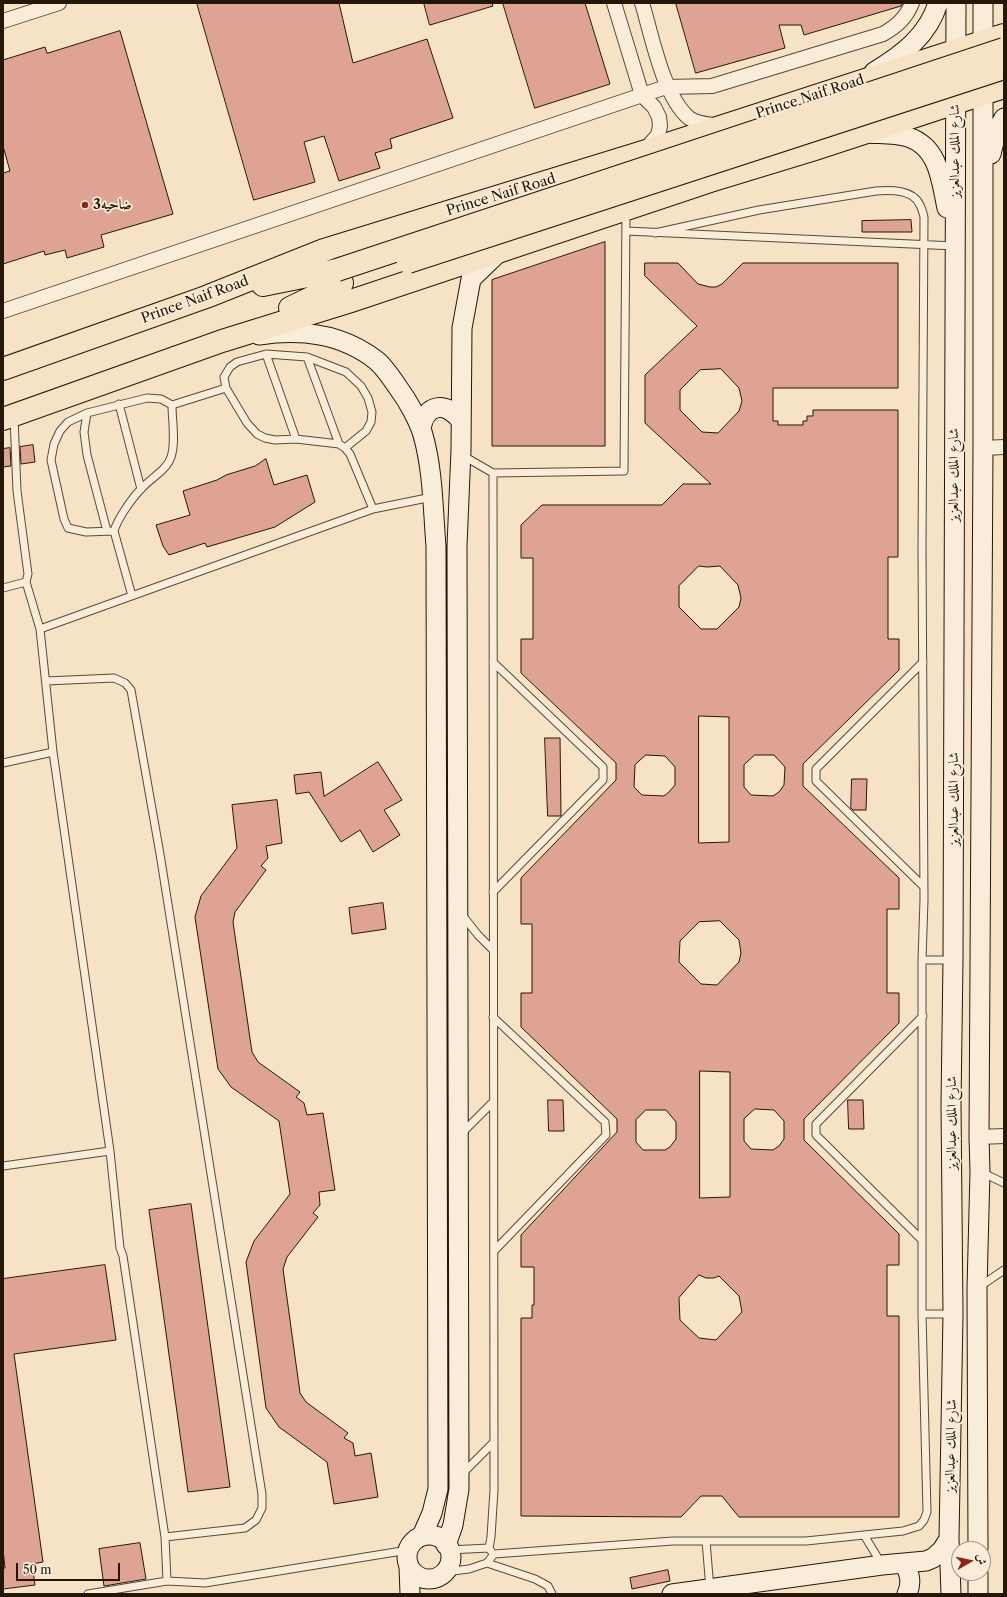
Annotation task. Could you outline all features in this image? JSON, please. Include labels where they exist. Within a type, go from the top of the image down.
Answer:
[{"type":"main road","name":"Prince Naif Road","points":[[3,369],[206,297],[324,250],[643,152],[1004,35]]},
{"type":"main road","points":[[222,341],[339,276],[1004,49]]},
{"type":"main road","points":[[206,297],[339,276],[528,224],[1004,68]]},
{"type":"main road","points":[[8,417],[222,341],[351,301],[710,181],[815,149],[994,90]]},
{"type":"main road","points":[[795,103],[837,108],[842,115],[845,122],[844,130],[834,138],[815,149]]},
{"type":"street","points":[[3,21],[59,3]]},
{"type":"street","points":[[614,3],[642,94],[659,117],[660,126],[658,135],[653,143],[643,152]]},
{"type":"street","points":[[642,3],[666,87],[680,108],[690,118],[700,124],[720,126]]},
{"type":"street","points":[[3,311],[642,94],[666,87],[712,86],[883,34],[895,27],[905,17],[912,3]]},
{"type":"street","points":[[854,83],[893,61],[907,50],[925,29],[938,3]]},
{"type":"street","name":"شارع الملك عبدالعزيز","points":[[950,1594],[949,1539],[953,1314],[951,1104],[953,960],[956,3]]},
{"type":"street","name":"شارع الملك عبدالعزيز","points":[[978,1541],[977,1288],[980,1172],[984,183],[994,90],[984,42],[983,3]]},
{"type":"street","points":[[984,183],[996,133],[1004,118]]},
{"type":"street","points":[[864,132],[906,137],[917,141],[926,147],[935,158],[939,169],[955,246]]},
{"type":"street","points":[[448,1547],[459,1489],[457,546],[461,450],[462,328],[471,280],[500,251]]},
{"type":"street","points":[[222,341],[275,333],[304,333],[336,338],[358,348],[378,362],[406,399],[423,433],[428,459],[436,546],[438,1489],[432,1513],[422,1536]]},
{"type":"street","points":[[421,429],[422,419],[430,411],[439,408],[449,410],[457,415],[461,421]]},
{"type":"street","points":[[983,448],[1004,447]]},
{"type":"street","points":[[979,1137],[1004,1136]]},
{"type":"street","points":[[408,1558],[414,1574],[421,1578],[438,1582],[450,1564],[451,1556],[448,1547],[436,1536],[422,1536],[412,1542],[408,1558],[410,1594]]},
{"type":"street","points":[[672,1594],[882,1565],[926,1561],[933,1558],[942,1550],[949,1539]]},
{"type":"street","points":[[904,1563],[910,1578],[910,1587],[907,1594]]},
{"type":"street","points":[[978,1581],[978,1594]]},
{"type":"lane","points":[[448,1547],[491,1551],[673,1541],[806,1541],[903,1531],[919,1526],[924,1520],[927,1512],[922,1314],[922,960],[924,886],[924,217],[920,203],[909,194],[896,190],[839,196],[759,210],[655,232]]},
{"type":"lane","points":[[461,450],[467,458],[493,473],[624,471],[626,209]]},
{"type":"lane","points":[[626,231],[955,246]]},
{"type":"lane","points":[[266,354],[296,439]]},
{"type":"lane","points":[[266,354],[307,357],[346,372],[361,386],[368,398],[372,412],[371,422],[366,432],[342,446],[296,439],[275,440],[265,438],[257,434],[248,423],[226,388],[224,377],[230,367],[237,362],[266,354]]},
{"type":"lane","points":[[307,357],[342,446],[350,454],[373,510]]},
{"type":"lane","points":[[110,531],[86,532],[68,528],[64,519],[51,460],[54,444],[60,431],[68,422],[87,413],[120,404],[147,398],[161,399],[172,405],[226,388]]},
{"type":"lane","points":[[120,404],[141,489]]},
{"type":"lane","points":[[110,531],[141,489],[167,465],[171,457],[173,445],[172,405]]},
{"type":"lane","points":[[87,413],[84,432],[87,455],[132,596]]},
{"type":"lane","points":[[8,417],[28,574],[26,582],[40,629],[53,752],[110,1151],[120,1248],[123,1256],[165,1537],[167,1581]]},
{"type":"lane","points":[[487,1563],[491,1551],[494,1490],[493,473]]},
{"type":"lane","points":[[40,629],[373,510],[432,497]]},
{"type":"lane","points":[[3,588],[26,582]]},
{"type":"lane","points":[[493,662],[603,767],[603,780],[493,892]]},
{"type":"lane","points":[[923,662],[816,769],[816,781],[924,886]]},
{"type":"lane","points":[[46,682],[114,678],[125,683],[132,690],[162,862],[262,1494],[262,1508],[256,1520],[244,1528],[165,1537]]},
{"type":"lane","points":[[3,763],[53,752]]},
{"type":"lane","points":[[458,906],[468,924],[493,950]]},
{"type":"lane","points":[[478,935],[493,932]]},
{"type":"lane","points":[[922,960],[953,960]]},
{"type":"lane","points":[[922,1240],[816,1134],[816,1124],[923,1016]]},
{"type":"lane","points":[[493,1017],[606,1122],[606,1135],[494,1251]]},
{"type":"lane","points":[[458,1148],[465,1130],[493,1102]]},
{"type":"lane","points":[[3,1166],[110,1151]]},
{"type":"lane","points":[[980,1172],[1004,1183]]},
{"type":"lane","points":[[977,1288],[1004,1270]]},
{"type":"lane","points":[[922,1314],[953,1314]]},
{"type":"lane","points":[[459,1489],[465,1471],[494,1442]]},
{"type":"lane","points":[[864,1535],[882,1565]]},
{"type":"lane","points":[[706,1541],[710,1589]]},
{"type":"lane","points":[[88,1594],[167,1581],[205,1583],[408,1558]]},
{"type":"lane","points":[[438,1582],[487,1563],[536,1579],[548,1586],[552,1594]]},
{"type":"building","points":[[197,3],[339,3],[353,63],[427,39],[453,118],[390,139],[392,148],[375,153],[380,168],[339,181],[324,136],[304,142],[315,182],[254,200]]},
{"type":"building","points":[[424,3],[492,3],[493,6],[430,25]]},
{"type":"building","points":[[503,3],[585,3],[610,84],[535,108]]},
{"type":"building","points":[[676,3],[903,3],[901,6],[804,35],[801,25],[779,25],[785,48],[696,73]]},
{"type":"building","points":[[120,31],[173,214],[101,235],[104,247],[67,258],[65,250],[45,255],[44,251],[3,264],[3,173],[10,171],[3,146],[3,60],[45,47],[47,53]]},
{"type":"building","points":[[911,220],[912,232],[862,232],[862,221]]},
{"type":"building","points":[[605,242],[605,446],[492,446],[492,280]]},
{"type":"building","points":[[645,263],[678,263],[698,284],[716,287],[722,284],[743,263],[898,263],[898,388],[773,388],[773,421],[778,421],[778,425],[803,425],[803,421],[807,421],[807,416],[813,416],[813,410],[898,410],[898,557],[888,557],[888,639],[899,639],[899,670],[803,764],[803,786],[899,878],[899,909],[887,909],[887,993],[899,993],[899,1023],[804,1119],[804,1140],[899,1234],[899,1265],[887,1265],[887,1316],[899,1316],[899,1517],[739,1517],[722,1496],[701,1496],[681,1517],[521,1516],[521,1318],[532,1318],[532,1305],[534,1305],[534,1267],[521,1267],[521,1235],[617,1132],[617,1119],[521,1027],[521,993],[532,993],[532,924],[521,924],[521,878],[616,780],[616,763],[521,673],[521,639],[533,639],[533,558],[521,558],[521,525],[542,505],[662,505],[683,484],[711,484],[645,423],[645,375],[697,326],[645,276]],"holes":[[[721,369],[739,388],[742,401],[739,411],[718,433],[702,432],[680,410],[680,390],[700,370]],[[699,566],[720,566],[738,585],[741,598],[739,607],[717,629],[701,629],[679,607],[679,586]],[[699,716],[729,717],[729,842],[699,843]],[[646,755],[665,756],[675,767],[675,785],[664,796],[642,795],[634,787],[635,765]],[[755,755],[774,755],[785,767],[784,785],[779,792],[773,796],[751,795],[744,787],[744,765]],[[720,921],[739,940],[741,953],[739,962],[717,985],[701,984],[679,962],[680,941],[699,922]],[[700,1071],[730,1072],[730,1197],[700,1198]],[[755,1109],[774,1110],[784,1121],[784,1139],[779,1146],[773,1150],[751,1149],[744,1141],[744,1119]],[[646,1110],[666,1110],[676,1122],[676,1139],[670,1147],[665,1150],[643,1150],[636,1142],[636,1120]],[[699,1275],[706,1278],[714,1278],[719,1276],[739,1296],[742,1312],[716,1340],[699,1338],[680,1320],[679,1298]]]},
{"type":"building","points":[[33,445],[35,462],[21,464],[20,447]]},
{"type":"building","points":[[10,448],[11,466],[3,467],[3,449]]},
{"type":"building","points":[[266,459],[274,485],[307,475],[315,502],[275,527],[207,547],[205,543],[169,555],[163,546],[156,525],[190,515],[183,491],[255,466]]},
{"type":"building","points":[[545,738],[560,738],[561,816],[548,816]]},
{"type":"building","points":[[378,762],[402,800],[384,810],[400,835],[373,852],[360,830],[341,842],[309,792],[296,794],[294,775],[321,772],[324,796]]},
{"type":"building","points":[[852,779],[867,779],[866,810],[853,810],[851,808]]},
{"type":"building","points":[[277,800],[282,843],[266,846],[268,858],[261,866],[266,870],[235,912],[233,922],[252,1052],[258,1062],[300,1092],[296,1097],[304,1103],[307,1115],[323,1113],[335,1190],[319,1192],[320,1205],[313,1213],[318,1217],[287,1257],[283,1269],[300,1393],[306,1402],[348,1433],[344,1438],[353,1443],[355,1456],[371,1453],[378,1497],[334,1504],[327,1462],[279,1427],[266,1408],[246,1262],[254,1241],[290,1194],[279,1121],[231,1087],[218,1069],[195,917],[201,896],[237,848],[232,805]]},
{"type":"building","points":[[383,903],[386,929],[352,934],[349,908]]},
{"type":"building","points":[[548,1100],[563,1100],[564,1131],[549,1131]]},
{"type":"building","points":[[848,1100],[863,1100],[864,1129],[849,1129]]},
{"type":"building","points":[[191,1204],[230,1487],[188,1492],[149,1210]]},
{"type":"building","points":[[105,1265],[116,1340],[14,1354],[43,1562],[32,1564],[35,1585],[3,1589],[3,1568],[5,1568],[3,1550],[3,1279]]},
{"type":"building","points":[[140,1543],[146,1579],[104,1586],[99,1549]]},
{"type":"building","points":[[668,1570],[670,1581],[632,1589],[630,1578]]},
{"type":"place","name":"ضاحيه3","points":[[85,205]]}]
